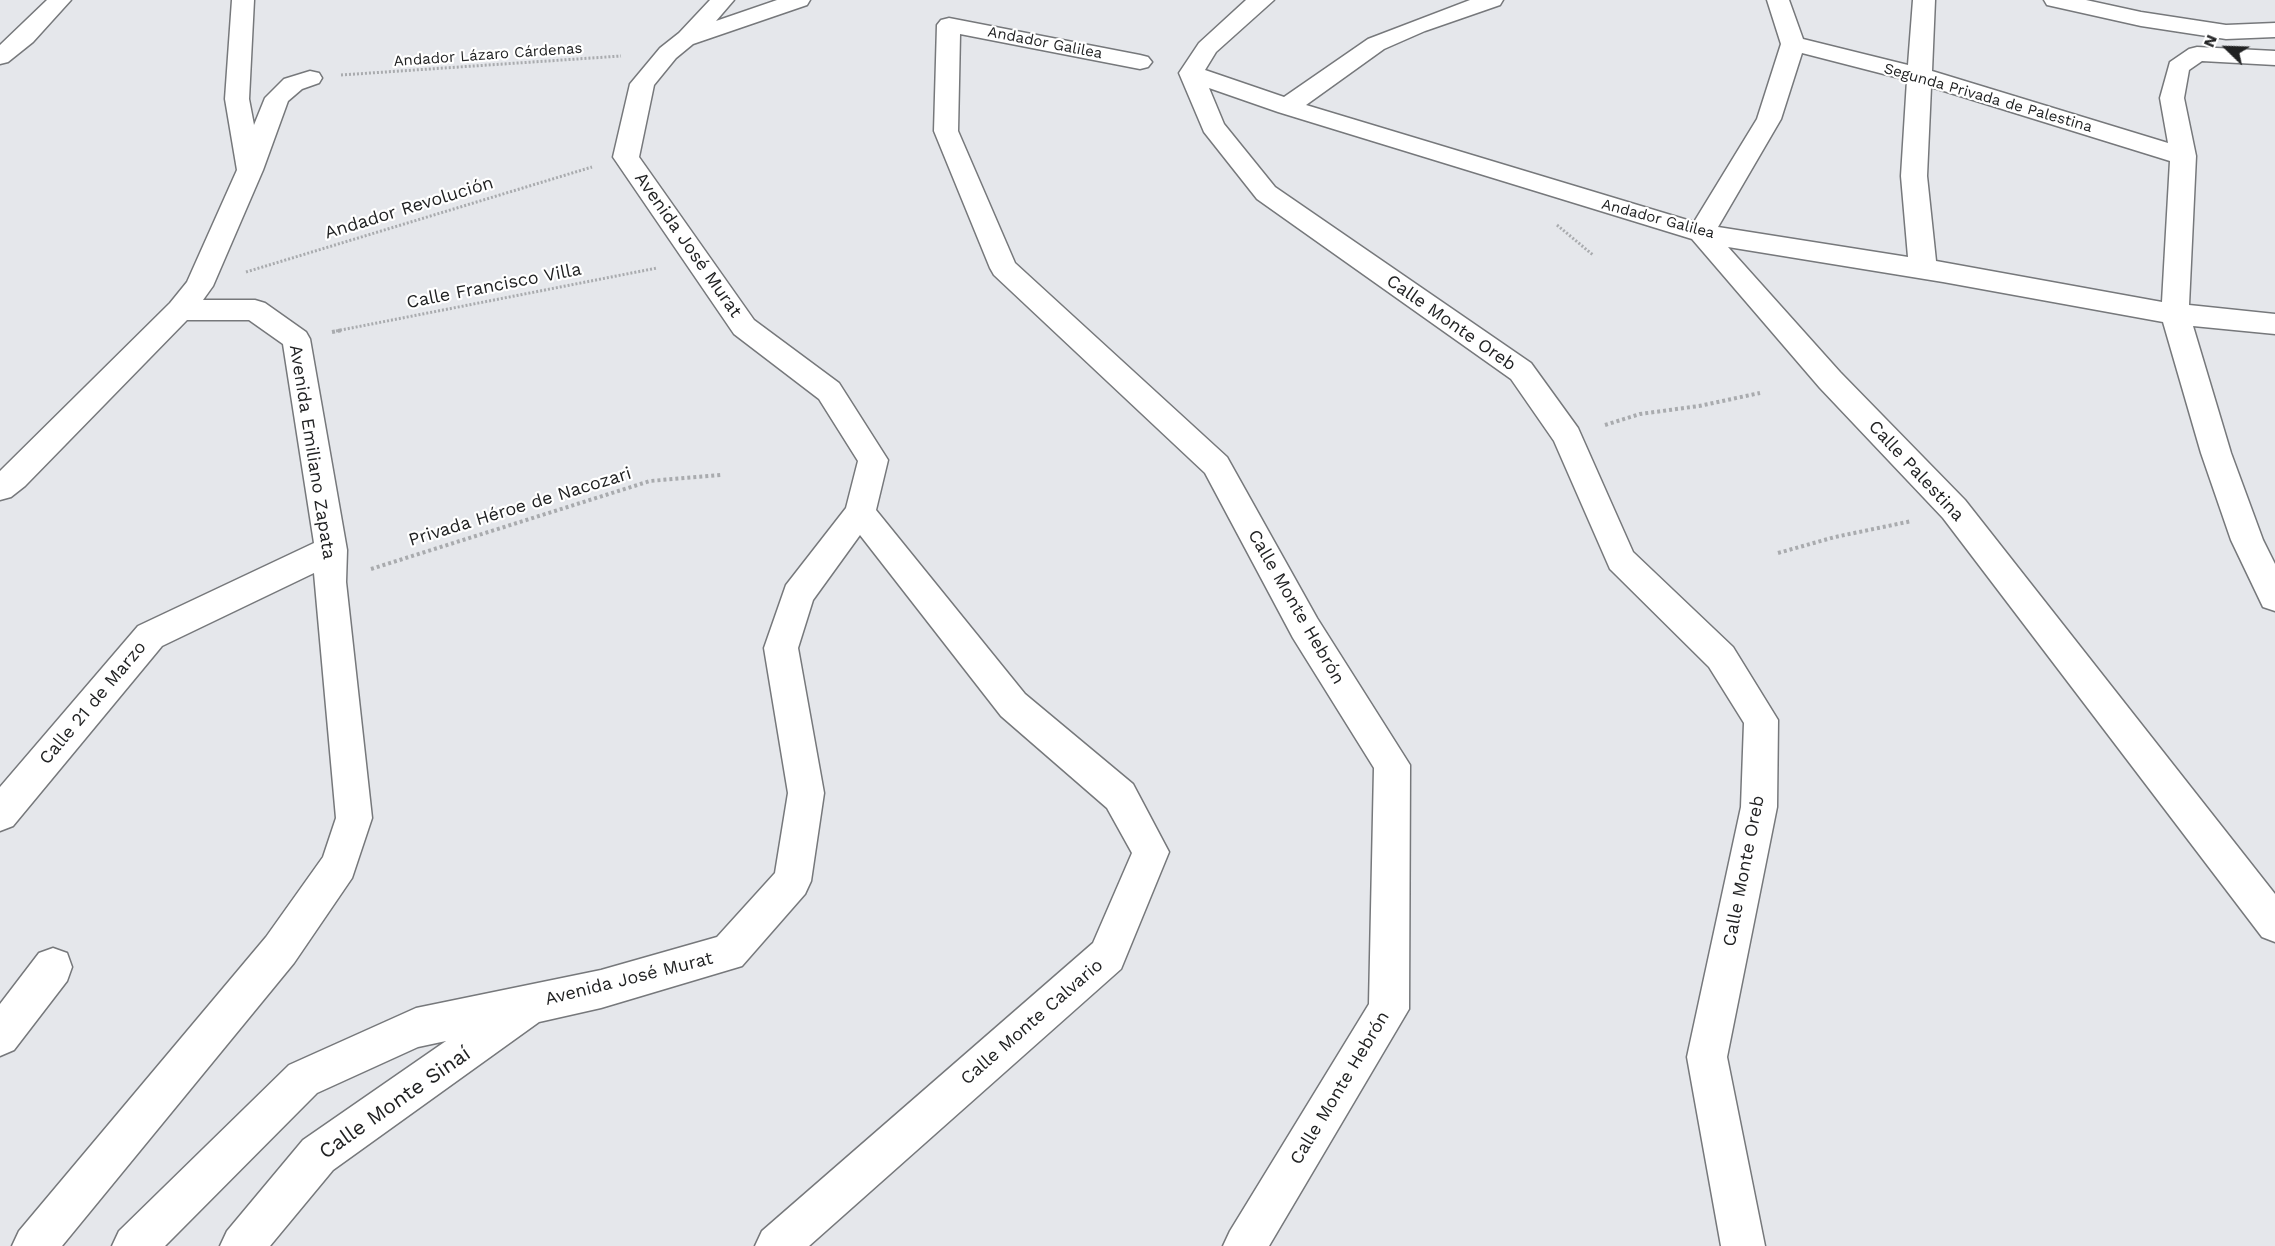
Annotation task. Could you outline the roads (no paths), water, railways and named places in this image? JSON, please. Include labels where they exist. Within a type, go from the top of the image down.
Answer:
[{"type":"street","points":[[0,57],[25,37],[60,0]]},
{"type":"street","points":[[243,0],[237,99],[250,170]]},
{"type":"street","name":"Avenida José Murat","points":[[134,1246],[303,1079],[416,1028],[601,989],[728,953],[792,881],[806,794],[780,648],[798,595],[860,512],[873,460],[829,391],[744,327],[626,157],[642,84],[723,0]]},
{"type":"street","points":[[677,46],[799,0]]},
{"type":"street","points":[[1191,73],[1207,48],[1249,8],[1263,0]]},
{"type":"street","points":[[1287,107],[1376,44],[1417,26],[1492,0]]},
{"type":"street","points":[[1701,233],[1769,119],[1793,44],[1778,0]]},
{"type":"street","points":[[1923,269],[1914,176],[1924,0]]},
{"type":"street","points":[[2055,0],[2141,19],[2226,32],[2275,30]]},
{"type":"street","name":"Andador Galilea","points":[[954,17],[1140,62]]},
{"type":"street","name":"Calle Monte Hebrón","points":[[954,17],[946,131],[1004,268],[1216,465],[1305,628],[1392,765],[1389,1009],[1245,1246]]},
{"type":"street","name":"Segunda Privada de Palestina","points":[[1793,44],[1918,75],[2183,156]]},
{"type":"street","points":[[2275,58],[2197,54],[2178,68],[2172,98],[2183,156],[2175,314],[2216,453],[2261,542],[2275,597]]},
{"type":"street","name":"Andador Galilea","points":[[1191,73],[1287,107],[1701,233],[1923,269],[2175,314],[2275,324]]},
{"type":"street","name":"Calle Monte Oreb","points":[[1191,73],[1213,126],[1266,193],[1521,371],[1567,436],[1621,560],[1721,657],[1761,720],[1759,807],[1707,1057],[1743,1246]]},
{"type":"street","points":[[0,488],[14,477],[180,310],[199,286],[250,170],[277,98],[293,84],[310,78]]},
{"type":"street","name":"Calle Palestina","points":[[1701,233],[1830,380],[1954,509],[2275,924]]},
{"type":"street","name":"Avenida Emiliano Zapata","points":[[34,1246],[280,950],[339,866],[354,818],[331,566],[296,339],[255,310],[180,310]]},
{"type":"street","name":"Calle Monte Calvario","points":[[777,1246],[1107,957],[1151,852],[1120,796],[1013,705],[860,512]]},
{"type":"street","name":"Calle 21 de Marzo","points":[[0,814],[150,636],[331,566]]},
{"type":"street","points":[[0,1036],[53,967]]},
{"type":"street","name":"Calle Monte Sinaí","points":[[242,1246],[318,1155],[537,1002]]}]
